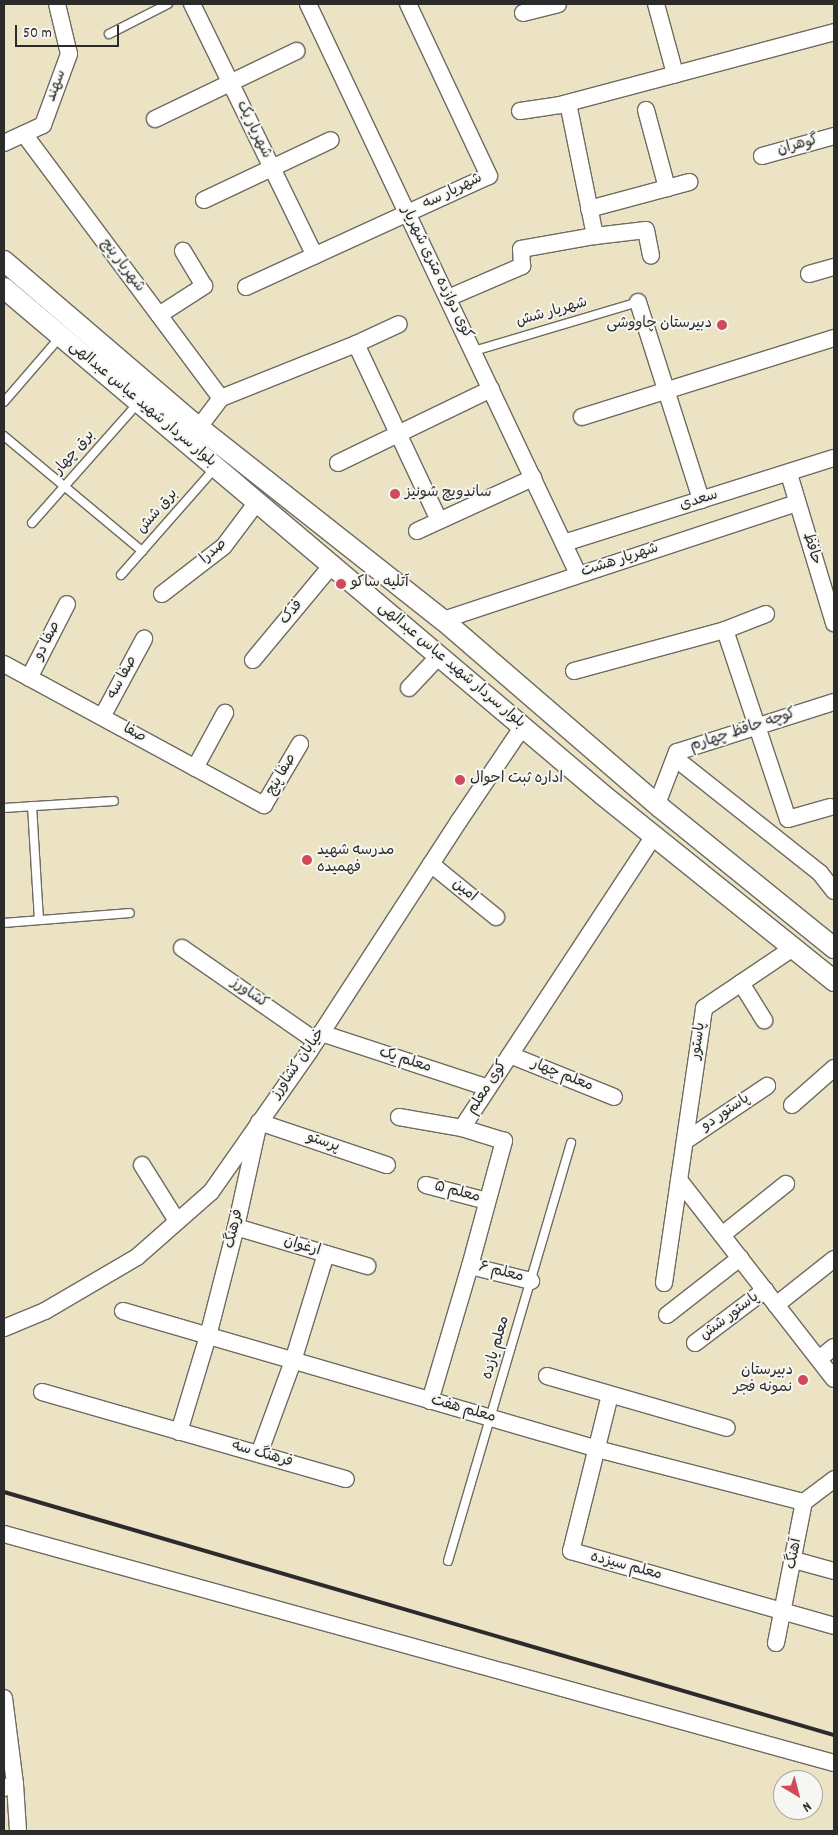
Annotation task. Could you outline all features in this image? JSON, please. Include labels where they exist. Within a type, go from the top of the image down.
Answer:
[{"type":"street","name":"سهند","points":[[4,143],[43,125],[69,54],[58,4]]},
{"type":"street","name":"شهریار یک","points":[[192,4],[315,256]]},
{"type":"street","name":"کوی دوازده متری شهریار","points":[[308,4],[578,574]]},
{"type":"street","name":"شهریار سه","points":[[246,287],[489,176],[408,4]]},
{"type":"street","points":[[523,14],[558,4]]},
{"type":"street","points":[[656,4],[675,74]]},
{"type":"street","points":[[520,111],[568,103],[834,32]]},
{"type":"street","points":[[155,119],[296,51]]},
{"type":"street","points":[[568,103],[595,236]]},
{"type":"street","points":[[646,110],[667,188]]},
{"type":"street","name":"شهریار پنج","points":[[24,134],[220,398]]},
{"type":"street","name":"گوهران","points":[[762,156],[834,136]]},
{"type":"street","points":[[204,200],[331,140]]},
{"type":"street","points":[[589,209],[689,182]]},
{"type":"street","points":[[448,298],[522,266],[521,249],[595,236],[646,230],[651,256]]},
{"type":"street","points":[[159,315],[204,286],[183,252]]},
{"type":"street","name":"بلوار سردار شهید عباس عبدالهی","points":[[4,261],[199,427],[443,620],[657,804],[834,948]]},
{"type":"street","points":[[809,274],[834,267]]},
{"type":"street","name":"بلوار سردار شهید عباس عبدالهی","points":[[4,288],[654,836],[834,981]]},
{"type":"street","points":[[638,302],[701,500]]},
{"type":"street","points":[[199,427],[220,398],[356,344],[399,324]]},
{"type":"street","points":[[582,417],[667,392],[834,338]]},
{"type":"street","points":[[356,344],[439,520]]},
{"type":"street","points":[[338,463],[491,389]]},
{"type":"street","name":"سعدی","points":[[564,543],[789,474],[834,458]]},
{"type":"street","name":"حافظ","points":[[789,474],[834,623]]},
{"type":"street","points":[[417,531],[533,478]]},
{"type":"street","name":"صدرا","points":[[162,594],[224,546],[257,502]]},
{"type":"street","name":"شهریار هشت","points":[[443,620],[797,503]]},
{"type":"street","name":"فدک","points":[[253,660],[332,565]]},
{"type":"street","name":"صفا دو","points":[[29,678],[67,604]]},
{"type":"street","points":[[574,671],[725,630],[766,614]]},
{"type":"street","points":[[725,630],[788,819],[830,807]]},
{"type":"street","name":"صفا سه","points":[[102,717],[144,638]]},
{"type":"street","points":[[409,688],[440,656]]},
{"type":"street","name":"صفا","points":[[4,664],[264,805]]},
{"type":"street","name":"کوچه حافظ چهارم","points":[[657,804],[677,752],[834,702]]},
{"type":"street","points":[[523,726],[542,706]]},
{"type":"street","points":[[195,768],[225,713]]},
{"type":"street","name":"خیابان کشاورز","points":[[4,1328],[45,1311],[137,1257],[211,1192],[319,1037],[430,864],[523,726]]},
{"type":"street","name":"صفا پنج","points":[[264,805],[300,744]]},
{"type":"street","points":[[675,758],[820,873],[834,891]]},
{"type":"street","name":"کوی معلم","points":[[430,1401],[470,1266],[504,1141],[462,1128],[654,836]]},
{"type":"street","name":"امین","points":[[430,864],[496,917]]},
{"type":"street","name":"کشاورز","points":[[182,948],[319,1037]]},
{"type":"street","name":"پاستور","points":[[664,1284],[704,1008],[793,948]]},
{"type":"street","points":[[741,983],[764,1020]]},
{"type":"street","name":"معلم یک","points":[[319,1037],[488,1088]]},
{"type":"street","name":"معلم چهار","points":[[510,1055],[614,1097]]},
{"type":"street","points":[[792,1106],[834,1068]]},
{"type":"street","name":"پاستور دو","points":[[685,1141],[767,1086]]},
{"type":"street","points":[[399,1117],[462,1128]]},
{"type":"street","name":"پرستو","points":[[258,1122],[387,1165]]},
{"type":"street","name":"فرهنگ","points":[[208,1336],[236,1227],[258,1122]]},
{"type":"street","points":[[142,1165],[177,1221]]},
{"type":"street","points":[[679,1180],[834,1379]]},
{"type":"street","points":[[722,1235],[786,1184]]},
{"type":"street","name":"معلم ۵","points":[[426,1185],[487,1201]]},
{"type":"street","name":"ارغوان","points":[[236,1227],[367,1266]]},
{"type":"street","points":[[259,1454],[293,1361],[326,1254]]},
{"type":"street","points":[[667,1315],[740,1258]]},
{"type":"street","points":[[776,1305],[834,1259]]},
{"type":"street","name":"معلم ۶","points":[[470,1266],[531,1281]]},
{"type":"street","name":"پاستور شش","points":[[696,1343],[765,1290]]},
{"type":"street","name":"معلم هفت","points":[[124,1311],[597,1450],[804,1502]]},
{"type":"street","points":[[179,1432],[208,1336]]},
{"type":"street","points":[[819,1359],[834,1347]]},
{"type":"street","points":[[547,1376],[727,1428]]},
{"type":"street","name":"فرهنگ سه","points":[[42,1392],[346,1479]]},
{"type":"street","points":[[597,1450],[610,1395]]},
{"type":"street","name":"معلم سیزده","points":[[597,1450],[571,1552],[783,1610]]},
{"type":"street","points":[[804,1502],[834,1479]]},
{"type":"street","name":"آهنگ","points":[[776,1643],[804,1502]]},
{"type":"street","points":[[4,1534],[834,1763]]},
{"type":"street","points":[[794,1560],[834,1571]]},
{"type":"street","points":[[783,1610],[834,1626]]},
{"type":"street","points":[[4,1698],[10,1786],[18,1831]]},
{"type":"lane","points":[[109,34],[168,4]]},
{"type":"lane","name":"شهریار شش","points":[[474,351],[638,302]]},
{"type":"lane","points":[[4,402],[61,336]]},
{"type":"lane","name":"برق چهار","points":[[32,523],[139,402]]},
{"type":"lane","points":[[4,436],[142,551]]},
{"type":"lane","name":"برق شش","points":[[121,575],[216,467]]},
{"type":"lane","points":[[4,808],[114,801]]},
{"type":"lane","points":[[32,806],[39,920]]},
{"type":"lane","points":[[4,923],[130,913]]},
{"type":"lane","name":"معلم یازده","points":[[448,1561],[571,1144]]},
{"type":"railway","points":[[4,1492],[834,1735]]},
{"type":"place","name":"دبیرستان چاووشی","points":[[722,325]]},
{"type":"place","name":"ساندویچ شونیز","points":[[395,494]]},
{"type":"place","name":"آتلیه ساکو","points":[[341,584]]},
{"type":"place","name":"اداره ثبت احوال","points":[[460,780]]},
{"type":"place","name":"مدرسه شهید فهمیده","points":[[307,860]]},
{"type":"place","name":"دبیرستان نمونه فجر","points":[[803,1380]]}]
